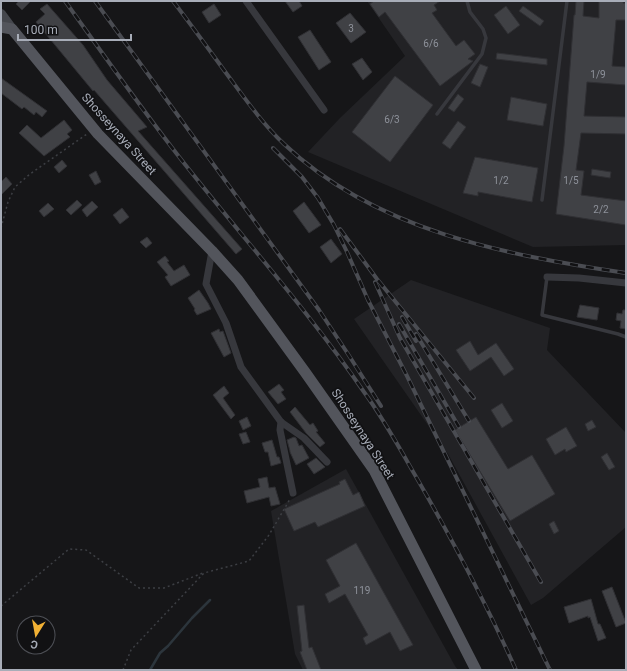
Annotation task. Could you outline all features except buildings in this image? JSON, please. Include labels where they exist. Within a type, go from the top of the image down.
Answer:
[{"type":"main road","points":[[1,27],[12,29]]},
{"type":"main road","name":"Shosseynaya Street","points":[[12,29],[93,129],[212,251],[238,280],[305,372],[374,470],[474,670]]},
{"type":"street","points":[[246,1],[324,110]]},
{"type":"street","points":[[1,14],[12,29]]},
{"type":"street","points":[[212,251],[206,284],[226,323],[241,367],[281,422],[304,438],[327,462]]},
{"type":"street","points":[[548,277],[579,278],[626,283]]},
{"type":"street","points":[[281,422],[280,430],[293,493]]},
{"type":"lane","points":[[437,114],[482,54],[485,44],[486,38],[483,29],[470,12],[467,1]]},
{"type":"lane","points":[[542,200],[567,1]]},
{"type":"lane","points":[[548,277],[542,316],[626,337]]},
{"type":"path","points":[[1,228],[8,202],[15,187],[30,174],[93,129]]},
{"type":"path","points":[[1,606],[68,549],[86,550],[139,588],[164,588],[204,573],[248,561],[269,535],[293,493]]},
{"type":"path","points":[[124,670],[131,650],[204,573]]},
{"type":"shaded area","points":[[367,1],[626,1],[626,245],[533,247],[308,152],[340,118],[405,56]]},
{"type":"shaded area","points":[[411,280],[550,328],[547,350],[626,433],[626,527],[543,598],[531,605],[448,454],[354,319]]},
{"type":"shaded area","points":[[346,469],[458,670],[303,670],[295,654],[271,511]]},
{"type":"waterway","points":[[150,670],[160,653],[210,600]]},
{"type":"railway","points":[[65,1],[165,139],[320,332],[371,402],[397,443],[455,547],[493,620],[516,670]]},
{"type":"railway","points":[[95,1],[319,310],[381,406]]},
{"type":"railway","points":[[173,1],[248,103],[276,136],[320,174],[359,198],[401,218],[444,234],[489,247],[581,266],[626,273]]},
{"type":"railway","points":[[273,148],[302,177],[318,198],[334,225],[368,300],[407,376],[550,670]]},
{"type":"railway","points":[[340,229],[377,279],[474,398]]},
{"type":"railway","points":[[375,282],[400,338],[541,582]]},
{"type":"railway","points":[[402,317],[416,341]]},
{"type":"railway","points":[[399,324],[459,427]]},
{"type":"railway","points":[[416,334],[469,421]]}]
